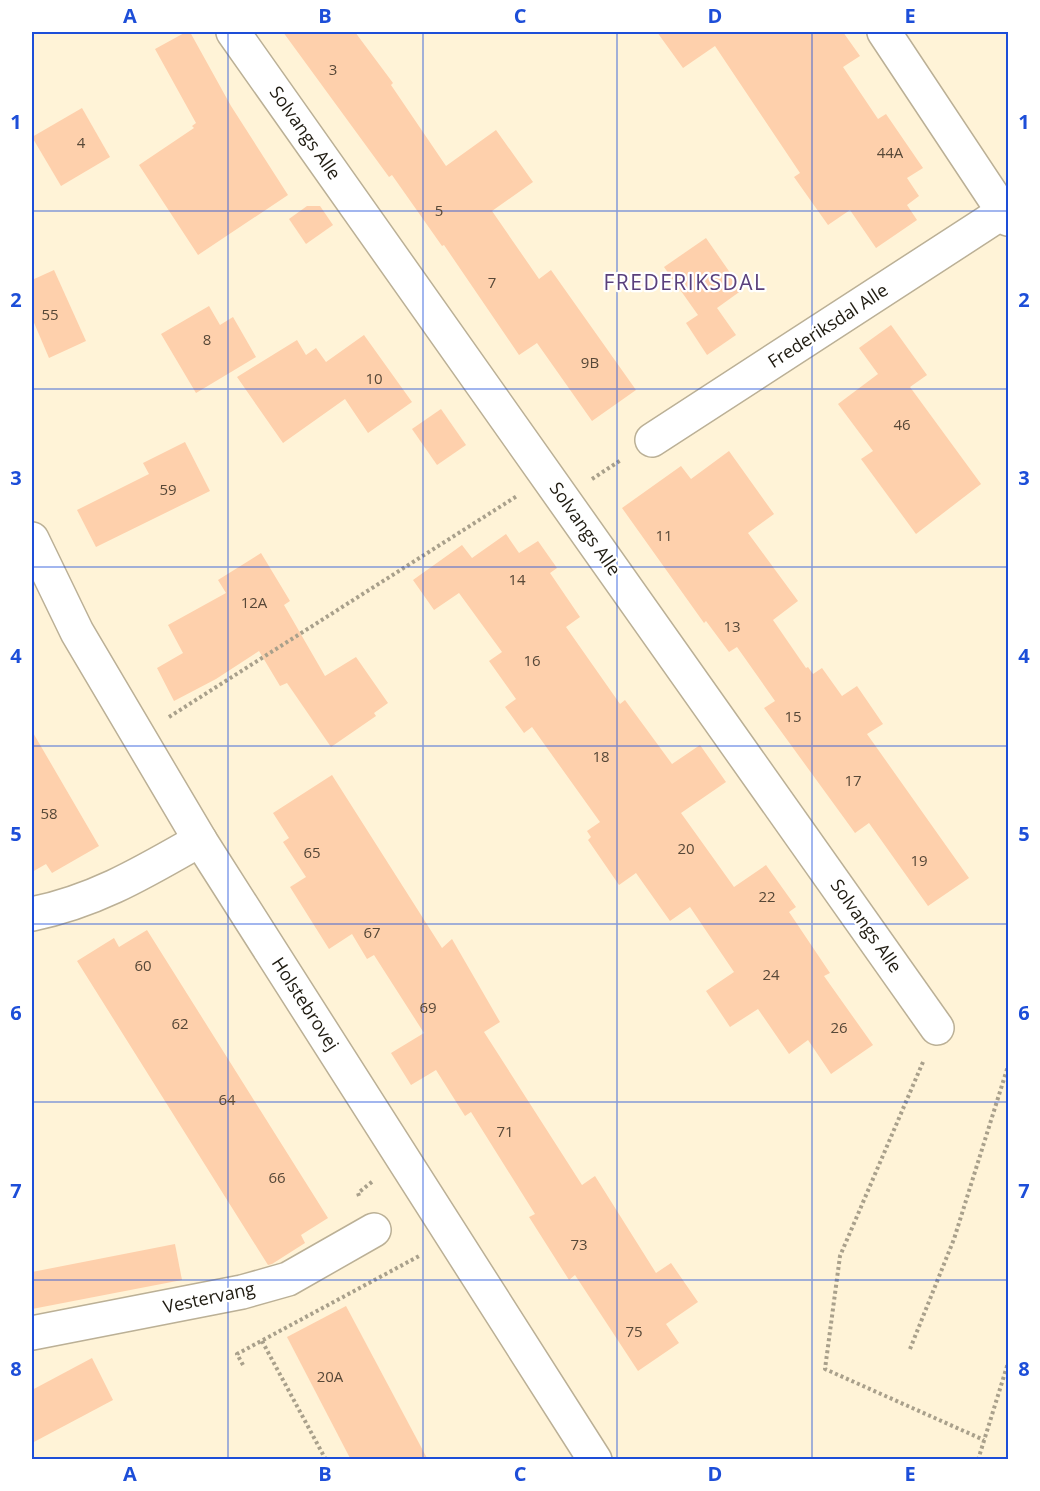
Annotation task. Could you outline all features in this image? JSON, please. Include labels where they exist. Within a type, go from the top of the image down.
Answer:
[{"type":"street","name":"Solvangs Alle","points":[[233,32],[937,1028]]},
{"type":"street","name":"Frederiksdal Alle","points":[[652,440],[1006,216],[884,32]]},
{"type":"street","name":"Holstebrovej","points":[[32,539],[77,632],[200,840],[595,1460]]},
{"type":"street","points":[[32,914],[76,903],[123,884],[200,840]]},
{"type":"street","name":"Vestervang","points":[[32,1333],[242,1292],[288,1279],[374,1230]]},
{"type":"path","points":[[137,735],[556,487],[652,440]]},
{"type":"path","points":[[937,1028],[840,1256],[825,1369],[984,1440]]},
{"type":"path","points":[[910,1349],[954,1239],[1008,1066]]},
{"type":"path","points":[[374,1230],[358,1193],[404,1160]]},
{"type":"path","points":[[243,1365],[237,1354],[454,1238]]},
{"type":"path","points":[[262,1341],[326,1460]]},
{"type":"path","points":[[978,1460],[1008,1363]]},
{"type":"building","points":[[190,32],[231,106],[288,195],[198,255],[139,165],[194,128],[192,126],[196,123],[155,49]]},
{"type":"building","points":[[283,32],[355,32],[393,83],[391,85],[446,166],[496,130],[533,182],[492,211],[539,279],[551,270],[636,390],[592,421],[537,343],[519,355],[444,245],[442,246],[392,175],[389,177]]},
{"type":"building","points":[[657,32],[843,32],[860,56],[843,67],[878,119],[886,114],[923,168],[907,178],[919,196],[907,205],[917,220],[876,248],[850,210],[828,225],[794,177],[800,173],[715,46],[683,68]]},
{"type":"building","points":[[82,108],[110,157],[61,186],[32,137]]},
{"type":"building","points":[[307,206],[320,206],[333,225],[306,244],[289,219]]},
{"type":"building","points":[[706,238],[742,290],[717,308],[736,335],[707,355],[686,323],[698,315],[664,267]]},
{"type":"building","points":[[54,270],[86,341],[49,358],[32,318],[32,280]]},
{"type":"building","points":[[209,306],[220,325],[233,317],[256,357],[196,393],[161,334]]},
{"type":"building","points":[[891,325],[927,375],[910,387],[981,484],[916,534],[861,459],[873,451],[838,404],[878,374],[859,348]]},
{"type":"building","points":[[364,335],[412,402],[368,433],[345,399],[283,443],[237,377],[297,340],[306,355],[316,348],[326,362]]},
{"type":"building","points":[[441,409],[466,445],[437,465],[412,429]]},
{"type":"building","points":[[185,442],[210,491],[96,547],[77,510],[149,474],[143,463]]},
{"type":"building","points":[[729,451],[774,514],[748,533],[798,601],[773,620],[806,668],[808,667],[813,674],[822,668],[842,696],[857,686],[883,724],[867,734],[969,878],[928,906],[869,823],[855,833],[764,708],[775,701],[737,647],[729,652],[706,621],[704,623],[622,508],[681,466],[691,479]]},
{"type":"building","points":[[506,534],[519,553],[538,541],[557,568],[550,573],[580,617],[566,627],[620,704],[625,700],[672,764],[700,745],[726,782],[681,813],[734,887],[766,865],[796,907],[789,912],[830,973],[824,976],[873,1045],[831,1074],[808,1040],[789,1054],[758,1009],[730,1027],[706,991],[734,972],[690,907],[670,921],[636,873],[619,885],[588,840],[591,837],[587,831],[600,822],[532,727],[524,733],[505,707],[516,699],[489,661],[502,652],[459,593],[434,610],[413,580],[462,545],[472,558]]},
{"type":"building","points":[[261,553],[290,601],[284,605],[325,676],[356,657],[388,703],[374,713],[376,716],[331,747],[287,683],[280,686],[259,651],[216,679],[174,701],[157,668],[183,653],[168,625],[226,593],[218,580]]},
{"type":"building","points":[[32,731],[99,846],[52,873],[46,864],[32,872]]},
{"type":"building","points":[[332,775],[442,948],[452,939],[500,1022],[484,1032],[582,1185],[595,1176],[656,1273],[671,1263],[698,1302],[666,1324],[679,1343],[638,1371],[575,1275],[569,1280],[529,1217],[535,1214],[471,1112],[465,1116],[436,1070],[411,1085],[391,1053],[424,1033],[374,955],[367,959],[352,934],[329,949],[290,887],[306,877],[283,842],[289,838],[273,813]]},
{"type":"building","points":[[147,930],[328,1218],[301,1235],[305,1243],[272,1264],[268,1265],[77,961],[114,938],[119,947]]},
{"type":"building","points":[[175,1244],[182,1280],[32,1309],[32,1272]]},
{"type":"building","points":[[346,1306],[428,1460],[351,1460],[287,1337]]},
{"type":"building","points":[[92,1358],[113,1400],[32,1443],[32,1390]]},
{"type":"district","name":"FREDERIKSDAL","points":[[685,283]]}]
